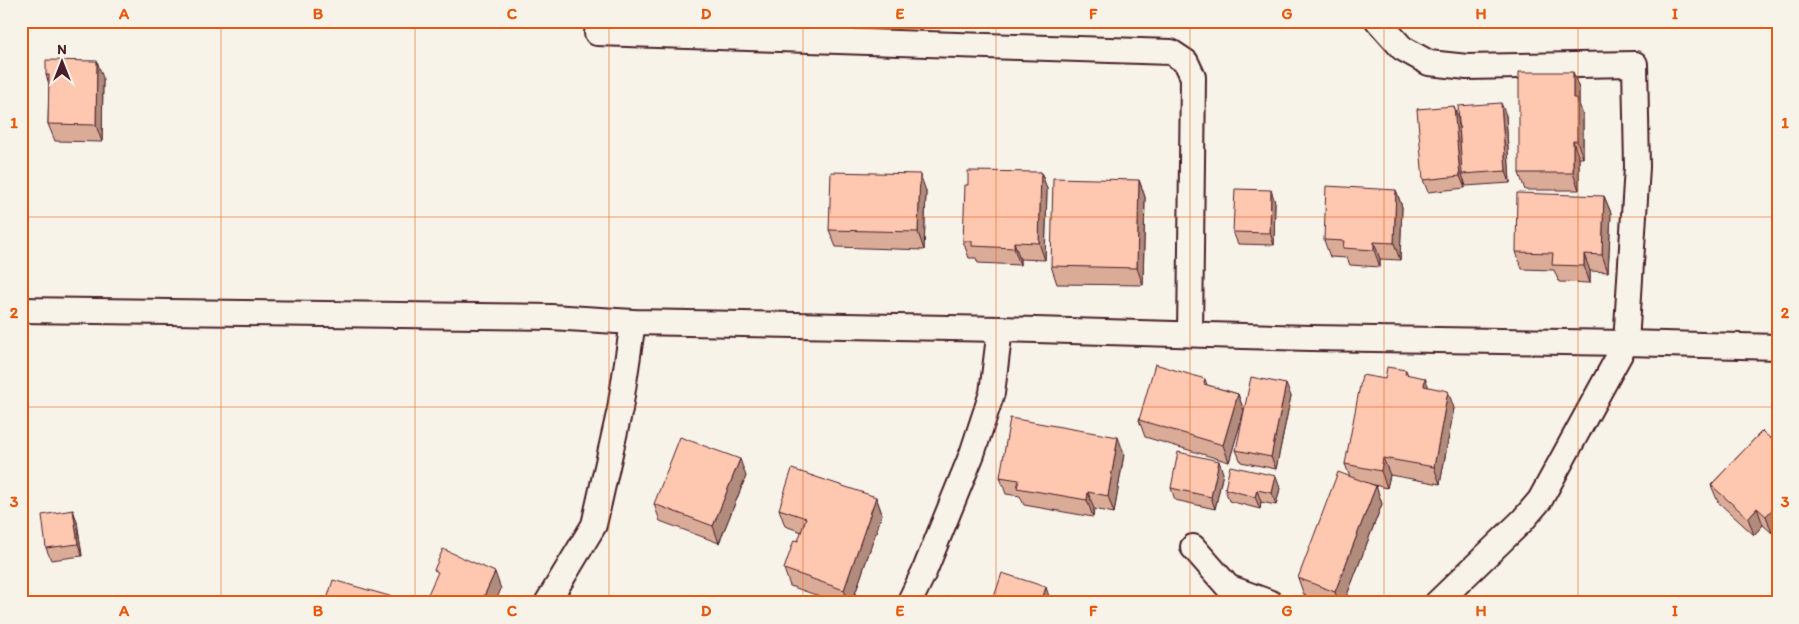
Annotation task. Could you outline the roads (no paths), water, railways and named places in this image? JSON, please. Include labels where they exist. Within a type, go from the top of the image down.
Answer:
[{"type":"street","points":[[1378,21],[1402,48],[1429,63],[1466,67],[1635,64],[1637,167],[1626,343],[1540,500],[1522,521],[1437,603]]},
{"type":"street","points":[[597,33],[1171,52],[1186,62],[1193,77],[1190,334]]},
{"type":"street","points":[[21,310],[551,317],[633,322],[1778,347]]},
{"type":"street","points":[[547,603],[594,525],[620,409],[633,322]]},
{"type":"street","points":[[909,603],[924,572],[972,454],[992,393],[1000,329]]},
{"type":"street","points":[[1192,547],[1228,587],[1271,603]]}]
